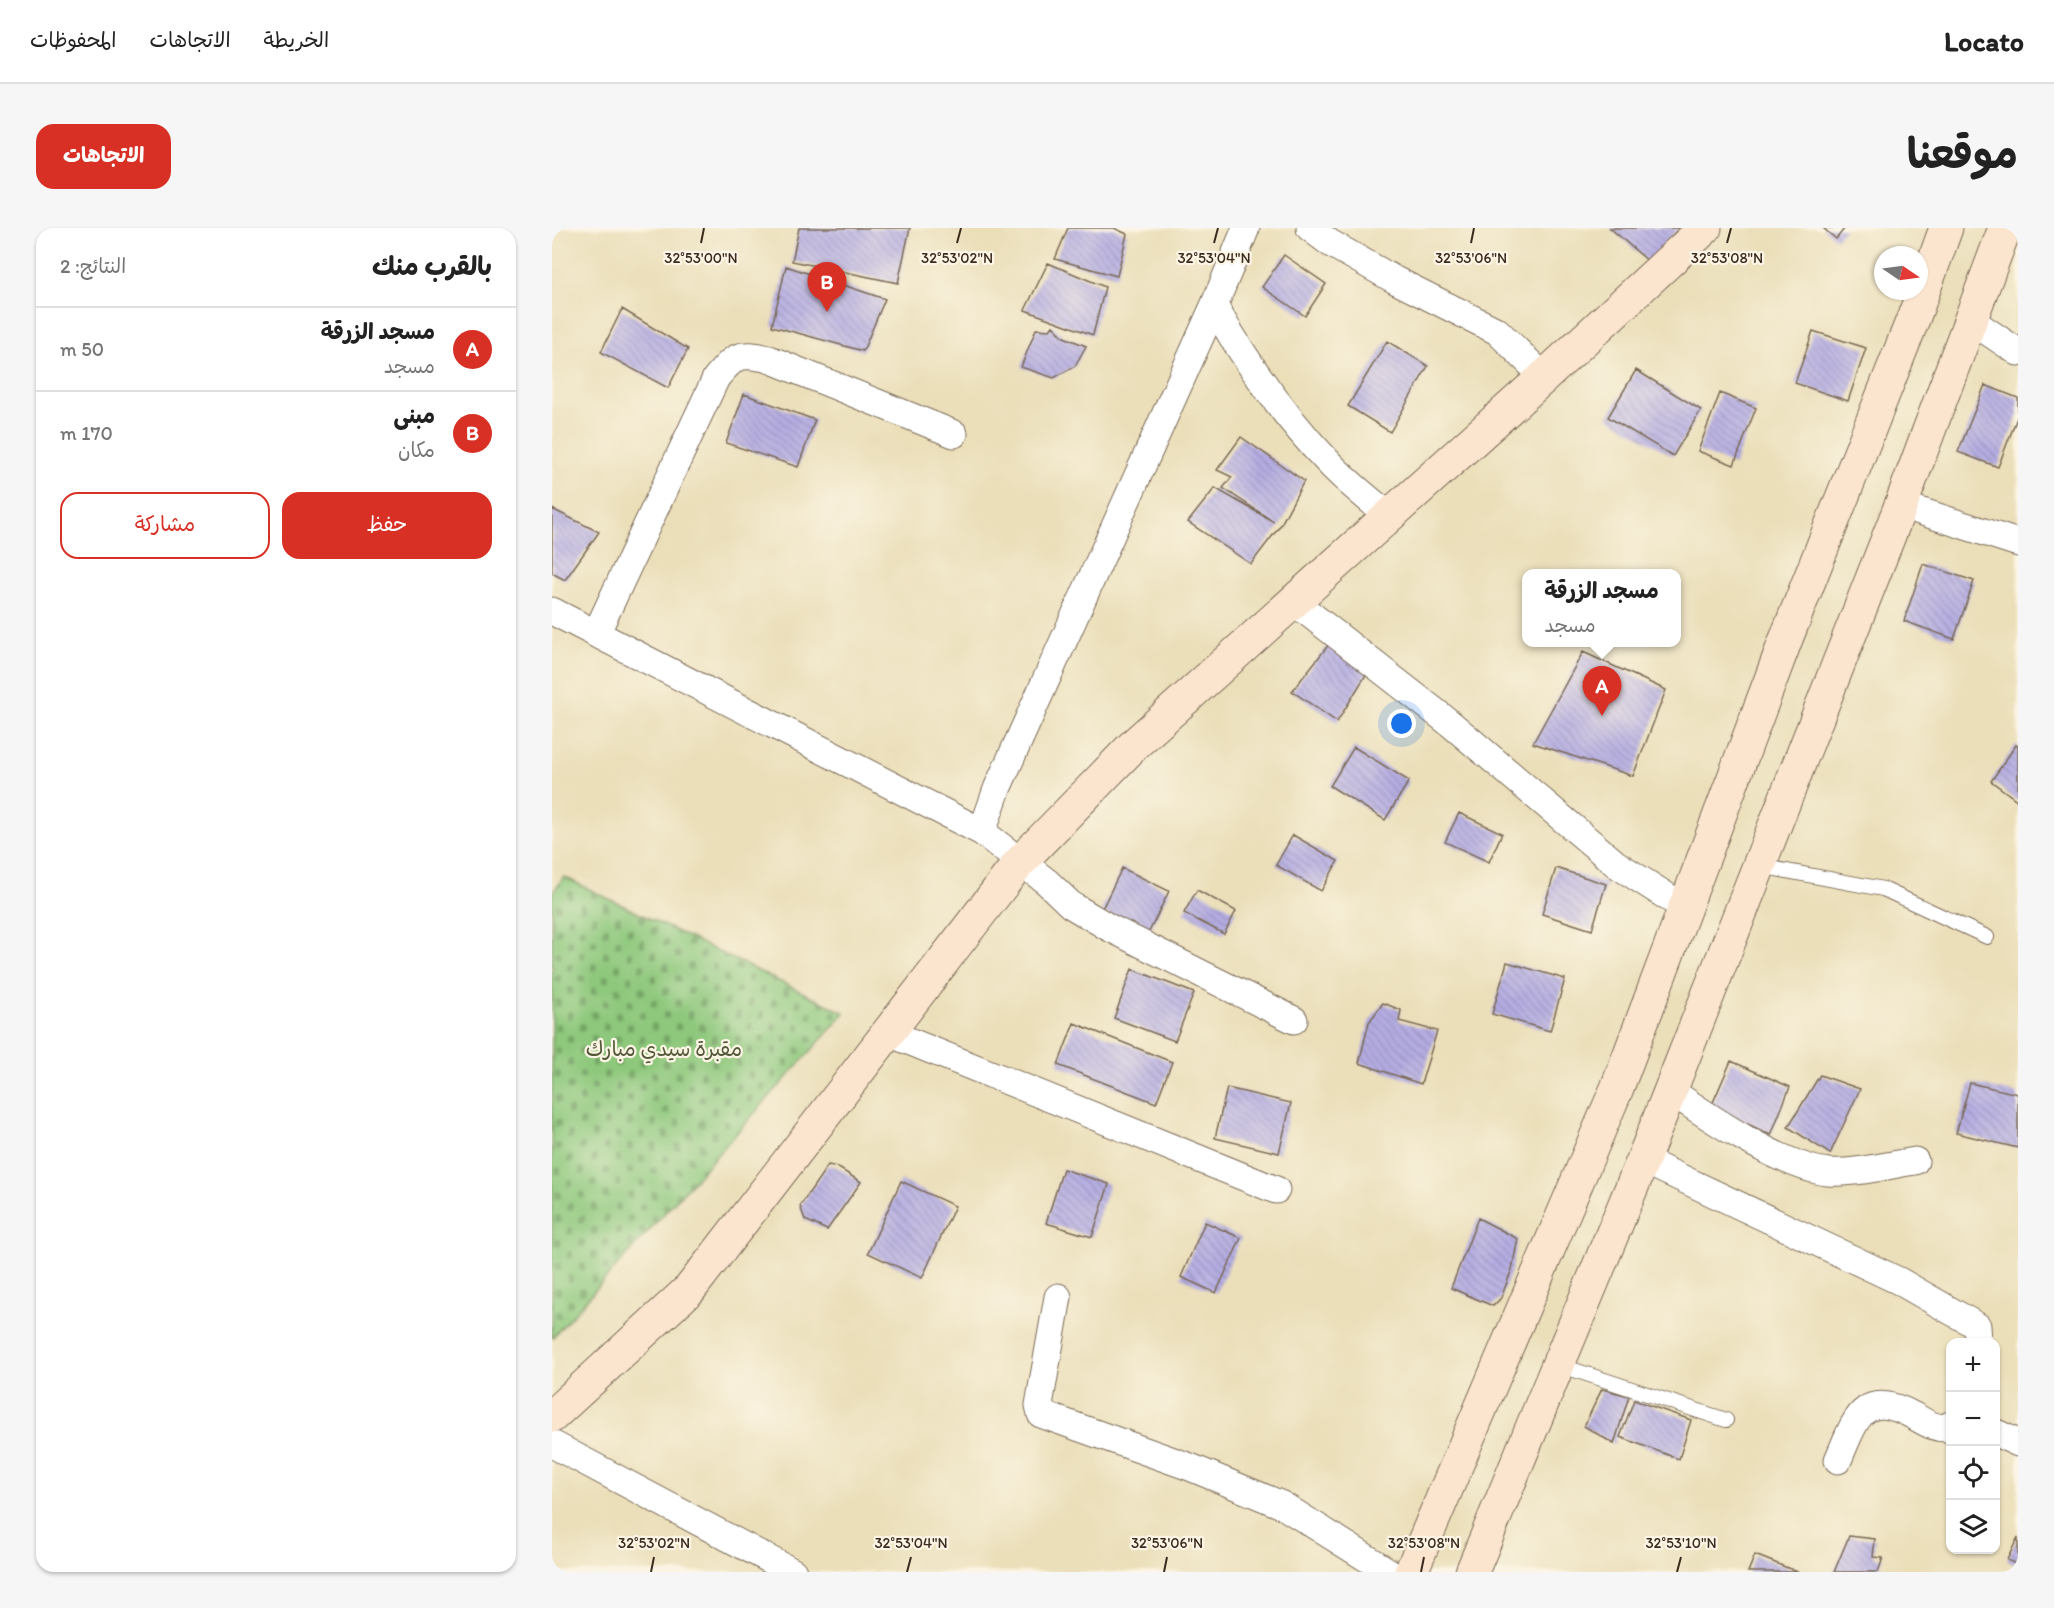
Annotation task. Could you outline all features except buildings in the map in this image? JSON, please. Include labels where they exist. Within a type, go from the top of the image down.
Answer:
[{"type":"main road","points":[[552,1416],[690,1289],[1018,863],[1136,743],[1544,377],[1705,228]]},
{"type":"main road","points":[[1411,1572],[1594,1143],[1786,639],[1915,315],[1946,228]]},
{"type":"main road","points":[[1473,1572],[1643,1160],[1901,505],[2005,228]]},
{"type":"street","points":[[982,832],[997,789],[1214,306],[1246,228]]},
{"type":"street","points":[[1310,228],[1330,243],[1395,280],[1497,331],[1544,377]]},
{"type":"street","points":[[1214,306],[1243,358],[1275,402],[1331,466],[1389,516]]},
{"type":"street","points":[[1969,319],[2018,352]]},
{"type":"street","points":[[596,634],[716,378],[732,358],[748,355],[769,359],[954,434]]},
{"type":"street","points":[[1901,505],[2018,543]]},
{"type":"street","points":[[1293,601],[1450,724],[1544,806],[1616,864],[1685,908]]},
{"type":"street","points":[[552,612],[982,832],[1018,863],[1047,882],[1071,905],[1108,927],[1294,1020]]},
{"type":"street","points":[[889,1033],[1276,1190]]},
{"type":"street","points":[[1669,1090],[1718,1124],[1786,1158],[1826,1172],[1843,1172],[1915,1161]]},
{"type":"street","points":[[1643,1160],[1917,1291],[1977,1326],[1978,1338]]},
{"type":"street","points":[[1058,1297],[1039,1405],[1041,1414],[1190,1467],[1282,1505],[1389,1572]]},
{"type":"street","points":[[1838,1460],[1853,1424],[1866,1409],[1877,1404],[1898,1407],[1937,1428],[1946,1428]]},
{"type":"street","points":[[2000,1435],[2018,1443]]},
{"type":"street","points":[[552,1444],[793,1572]]},
{"type":"lane","points":[[1758,866],[1883,889],[1987,937]]},
{"type":"lane","points":[[1559,1365],[1726,1420]]},
{"type":"green space","name":"مقبرة سيدي مبارك","points":[[564,877],[845,1013],[552,1338],[552,893]]},
{"type":"place","name":"مبنى","points":[[827,312]]},
{"type":"place","name":"مسجد الزرقة","points":[[1602,716]]}]
